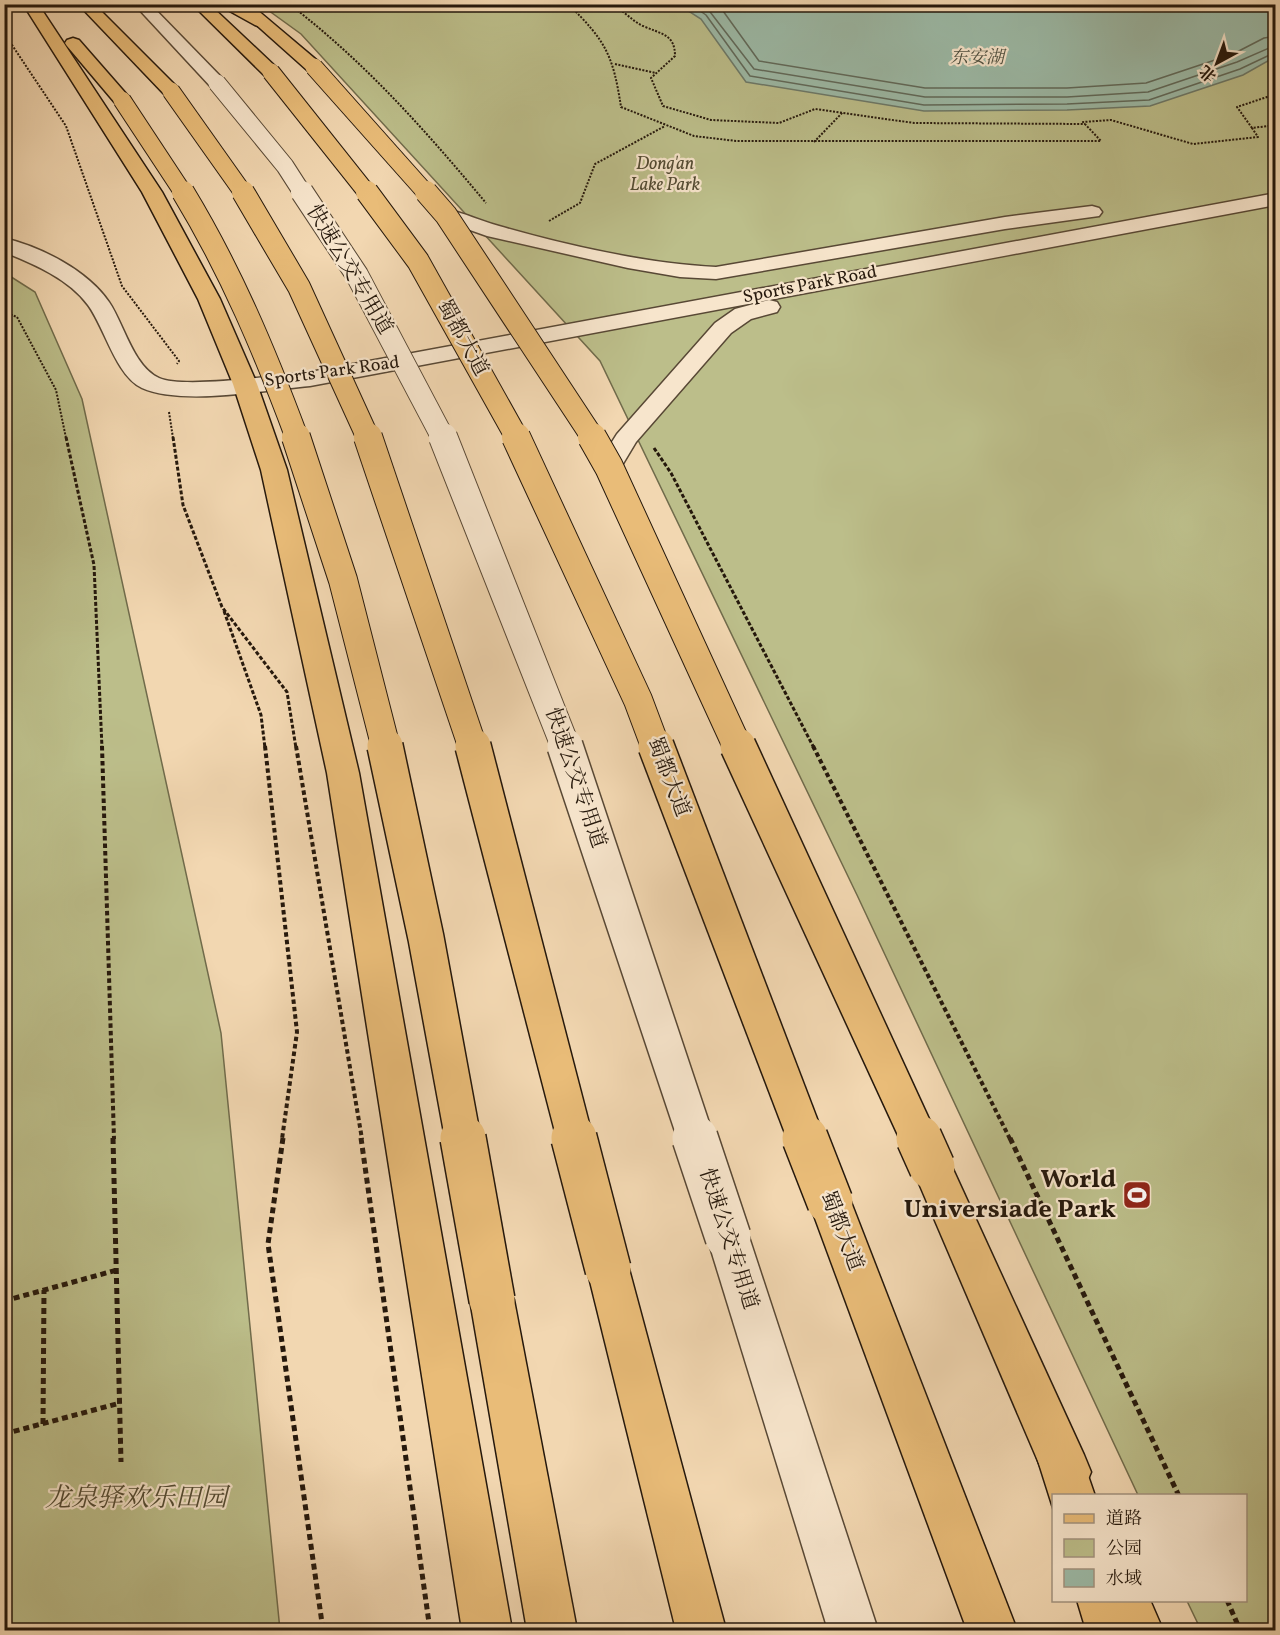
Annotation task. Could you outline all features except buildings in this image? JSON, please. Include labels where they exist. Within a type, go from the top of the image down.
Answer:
[{"type":"main road","points":[[31,4],[86,56],[122,99],[172,172],[215,248],[263,346],[314,492],[359,640],[420,906],[552,1630]]},
{"type":"main road","points":[[31,4],[152,192],[209,299],[245,384],[274,470],[343,773],[487,1630]]},
{"type":"main road","points":[[85,4],[171,91],[233,175],[299,287],[373,448],[468,727],[701,1630]]},
{"type":"main road","name":"蜀都大道","points":[[199,4],[271,72],[340,155],[418,261],[511,425],[638,700],[992,1630]]},
{"type":"main road","points":[[224,4],[261,22]]},
{"type":"main road","points":[[240,4],[314,67],[447,215],[579,414],[609,467],[932,1167],[1077,1494]]},
{"type":"main road","points":[[1058,1451],[1070,1494]]},
{"type":"main road","points":[[1103,1602],[1111,1630]]},
{"type":"main road","points":[[1125,1602],[1138,1630]]},
{"type":"street","name":"快速公交专用道","points":[[141,4],[217,83],[285,166],[357,275],[443,437],[556,718],[728,1237],[853,1630]]},
{"type":"street","name":"Sports Park Road","points":[[4,244],[63,273],[91,294],[115,328],[135,372],[151,383],[190,389],[322,377],[1265,195]]},
{"type":"street","points":[[447,215],[474,227],[502,229],[686,273],[716,273],[1005,223],[1114,209],[1265,195]]},
{"type":"street","points":[[609,467],[639,425],[723,328],[742,314],[1041,258],[1265,195]]},
{"type":"path","points":[[289,4],[320,26],[407,109],[502,229],[542,225],[580,203],[595,164],[665,126]]},
{"type":"path","points":[[568,4],[595,29],[608,47],[615,64],[621,107],[694,136],[736,141],[814,143],[853,139],[979,143],[1101,141],[1083,122],[1111,120],[1193,144],[1258,137],[1237,107],[1275,94]]},
{"type":"path","points":[[622,4],[622,12],[641,25],[668,35],[675,45],[675,56],[651,78],[663,106],[711,120],[779,123],[815,110],[914,123],[1086,124]]},
{"type":"path","points":[[4,33],[66,126],[122,286],[179,361],[164,385],[183,505],[261,715],[297,1032],[268,1244],[323,1630]]},
{"type":"path","points":[[615,64],[657,73]]},
{"type":"path","points":[[814,143],[843,112]]},
{"type":"path","points":[[1252,128],[1275,125]]},
{"type":"path","points":[[4,312],[17,317],[56,390],[94,565],[107,860],[121,1462]]},
{"type":"path","points":[[639,425],[671,473],[828,771],[1089,1298],[1178,1494]]},
{"type":"path","points":[[222,608],[287,692],[364,1154],[430,1630]]},
{"type":"path","points":[[4,1301],[117,1270]]},
{"type":"path","points":[[43,1424],[44,1290]]},
{"type":"path","points":[[4,1434],[120,1403]]},
{"type":"path","points":[[1228,1602],[1240,1630]]},
{"type":"green space","name":"World Universiade Park","points":[[261,5],[1275,5],[1275,1630],[1201,1630],[1187,1602],[1247,1602],[1247,1494],[1138,1494],[857,895],[600,361],[301,34]]},
{"type":"green space","name":"龙泉驿欢乐田园","points":[[5,273],[35,292],[82,399],[221,1033],[280,1630],[5,1630]]},
{"type":"water","name":"东安湖","points":[[679,5],[1275,5],[1275,57],[1243,75],[1150,106],[1067,110],[924,111],[746,82],[701,19]]},
{"type":"place","name":"World Universiade Park","points":[[1137,1195]]},
{"type":"park label","name":"Dong'an Lake Park","points":[[665,174]]}]
